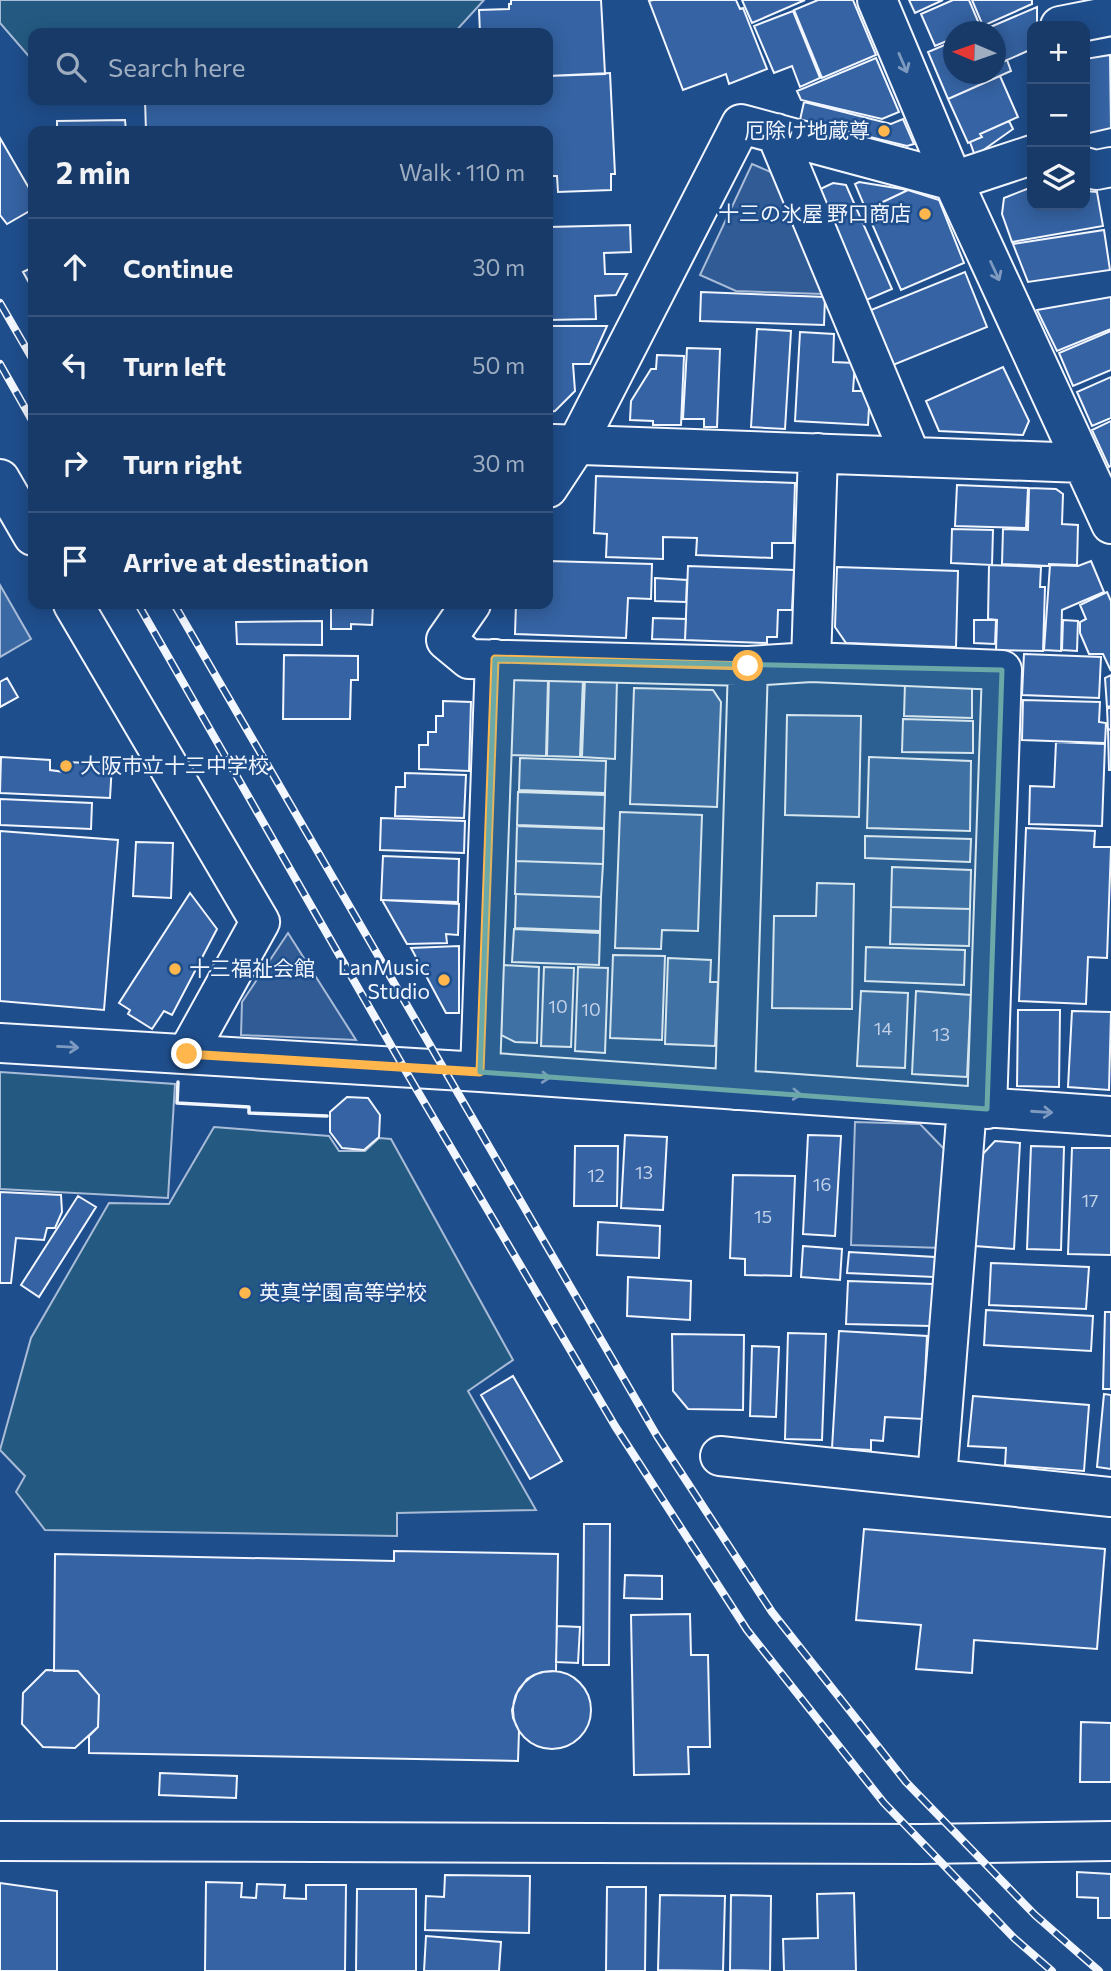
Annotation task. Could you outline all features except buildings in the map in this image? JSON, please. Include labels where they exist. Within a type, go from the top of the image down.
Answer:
[{"type":"street","points":[[877,0],[953,181],[1111,524]]},
{"type":"street","points":[[1060,21],[1062,0]]},
{"type":"street","points":[[1086,21],[1111,16]]},
{"type":"street","points":[[553,472],[562,444],[741,124],[953,181],[1027,157]]},
{"type":"street","points":[[776,133],[911,457]]},
{"type":"street","points":[[1090,168],[1111,167]]},
{"type":"street","points":[[562,444],[1083,463]]},
{"type":"street","points":[[811,662],[818,453]]},
{"type":"street","points":[[0,478],[28,527]]},
{"type":"street","points":[[76,609],[260,922],[187,1054]]},
{"type":"street","points":[[468,609],[446,640],[469,659],[748,666],[811,662],[1002,670],[977,1108],[937,1478]]},
{"type":"street","points":[[480,1072],[495,659]]},
{"type":"street","points":[[735,1090],[748,666]]},
{"type":"street","points":[[0,1043],[480,1072],[1111,1116]]},
{"type":"street","points":[[720,1456],[1111,1497]]},
{"type":"street","points":[[0,1841],[922,1844],[1111,1840]]},
{"type":"highlighted area","points":[[495,659],[1002,670],[987,1109],[480,1072]]},
{"type":"shaded area","points":[[0,0],[484,0],[459,28],[28,28],[28,55],[0,23]]},
{"type":"shaded area","points":[[752,164],[773,173],[823,294],[736,291],[700,275]]},
{"type":"shaded area","points":[[0,585],[31,639],[0,657]]},
{"type":"shaded area","points":[[288,933],[356,1040],[241,1035],[242,1002]]},
{"type":"shaded area","points":[[0,1072],[175,1084],[168,1198],[0,1189]]},
{"type":"shaded area","points":[[855,1122],[920,1124],[946,1151],[942,1248],[851,1245]]},
{"type":"shaded area","points":[[214,1127],[329,1136],[339,1151],[365,1151],[379,1138],[391,1139],[513,1360],[468,1391],[536,1510],[397,1513],[397,1536],[45,1530],[16,1492],[25,1476],[0,1450],[31,1338],[109,1203],[169,1204]]},
{"type":"railway","points":[[0,303],[28,351]]},
{"type":"railway","points":[[0,364],[28,413]]},
{"type":"railway","points":[[141,609],[404,1068],[615,1426],[747,1630],[884,1803],[1014,1938],[1052,1971]]},
{"type":"railway","points":[[177,609],[657,1436],[772,1612],[906,1782],[1035,1915],[1099,1971]]},
{"type":"wall","points":[[178,1082],[177,1103],[249,1107],[249,1113],[327,1116]]},
{"type":"place","name":"厄除け地蔵尊","points":[[884,131]]},
{"type":"place","name":"十三の氷屋 野口商店","points":[[925,214]]},
{"type":"place","name":"大阪市立十三中学校","points":[[66,766]]},
{"type":"place","name":"十三福祉会館","points":[[175,969]]},
{"type":"place","name":"LanMusic Studio","points":[[444,980]]},
{"type":"place","name":"英真学園高等学校","points":[[245,1293]]},
{"type":"route","points":[[187,1054],[480,1072],[495,659],[748,666]]}]
